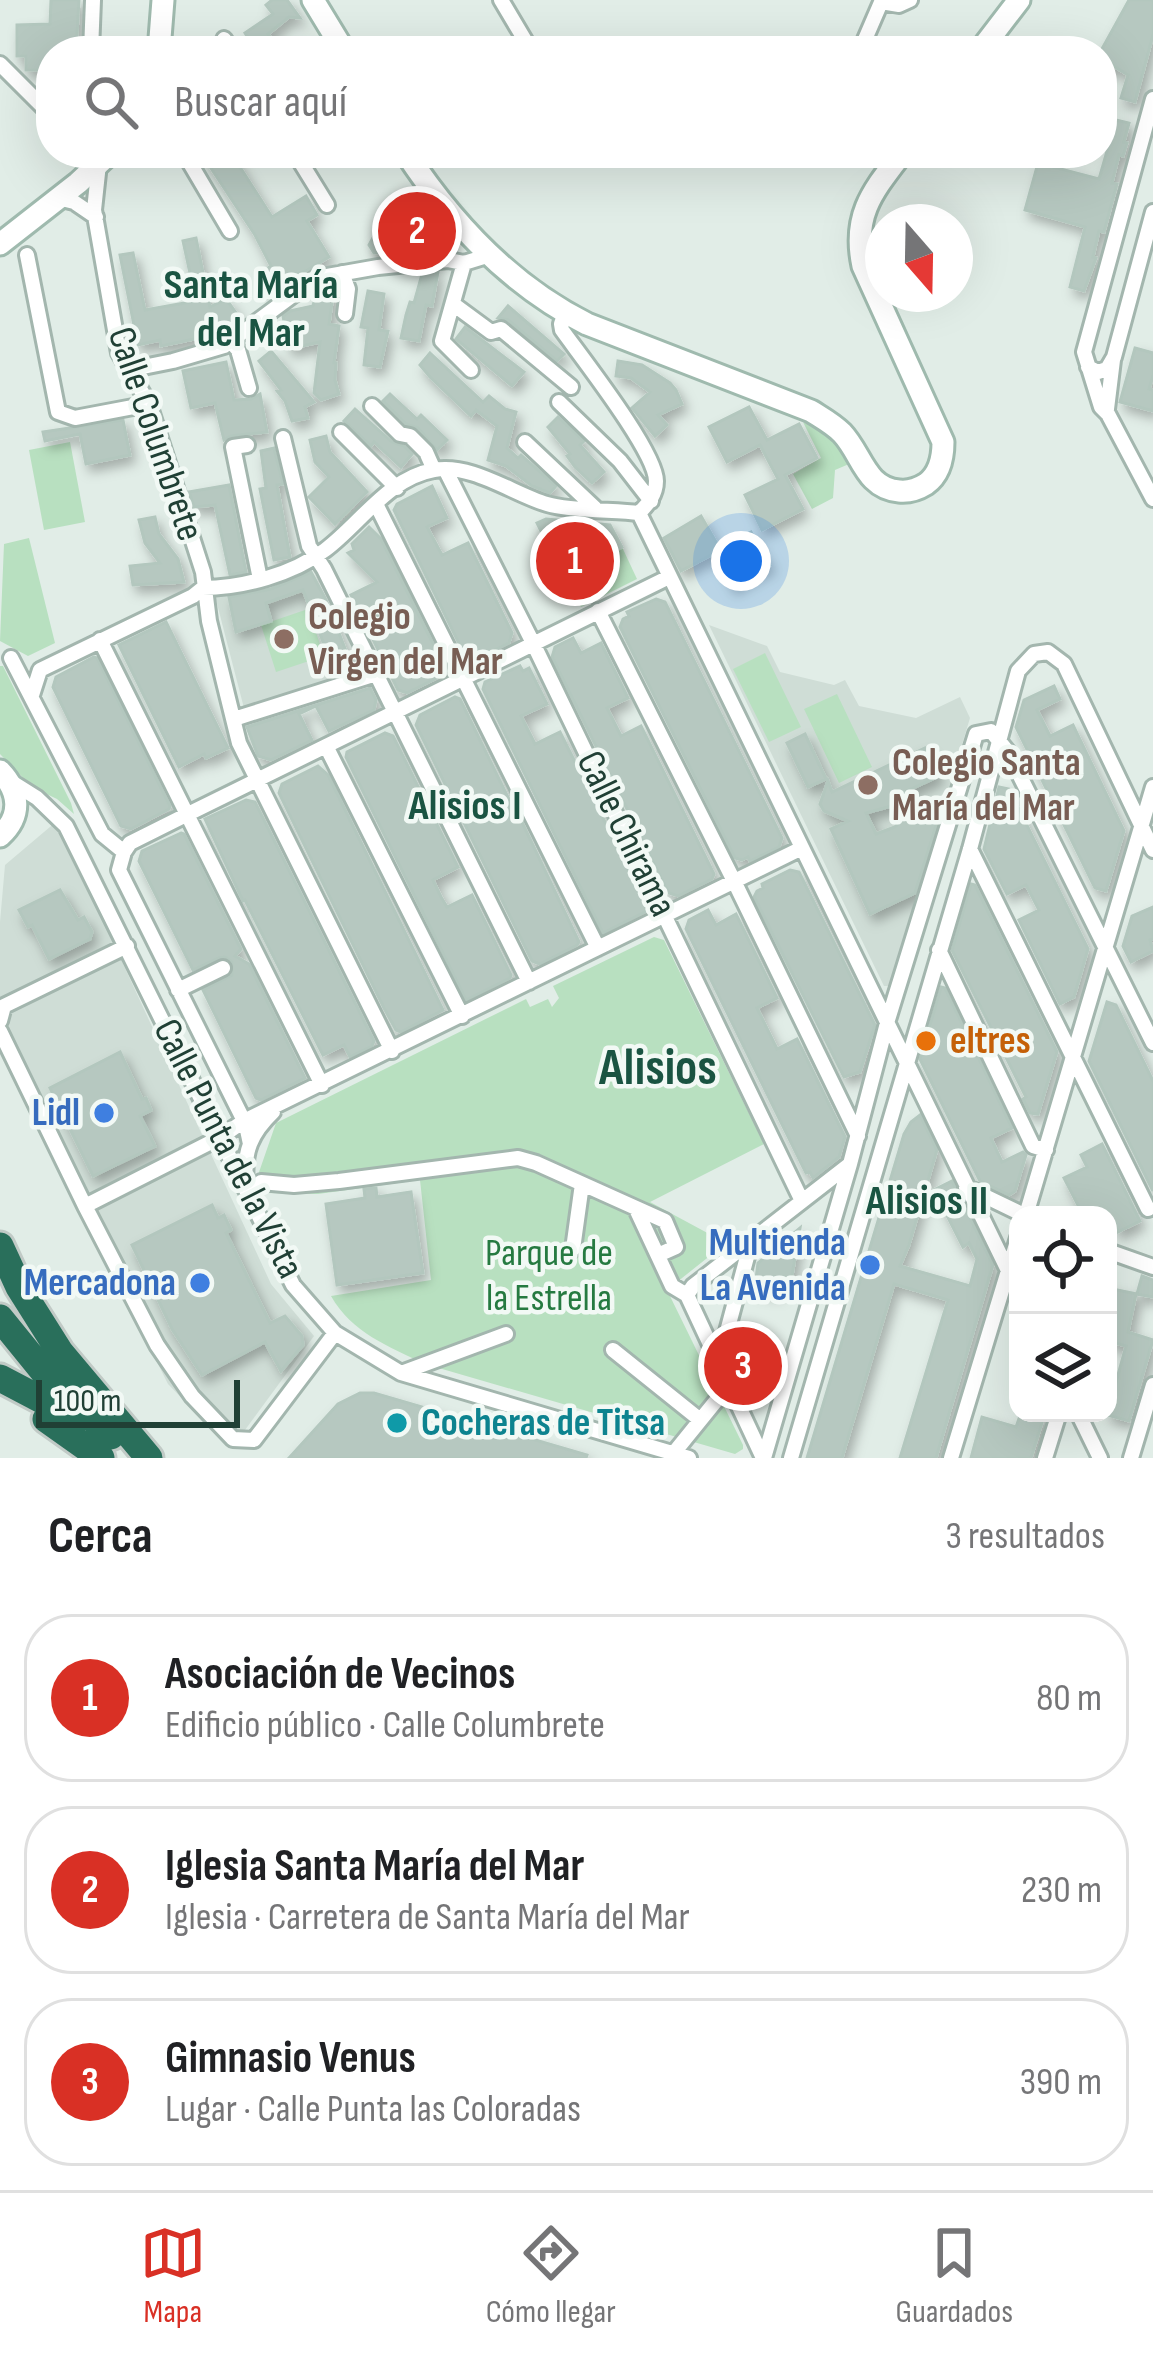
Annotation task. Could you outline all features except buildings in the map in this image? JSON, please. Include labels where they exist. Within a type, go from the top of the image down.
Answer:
[{"type":"highway","points":[[0,1246],[19,1287],[60,1352],[149,1458]]},
{"type":"highway","points":[[0,1318],[35,1362],[129,1458]]},
{"type":"highway","points":[[0,1378],[79,1420],[129,1458]]},
{"type":"highway","points":[[0,1395],[101,1458]]},
{"type":"main road","points":[[160,36],[163,0]]},
{"type":"main road","points":[[314,0],[335,36]]},
{"type":"main road","points":[[991,36],[1019,0]]},
{"type":"main road","points":[[0,244],[89,168]]},
{"type":"main road","points":[[416,168],[461,227],[565,313],[811,411],[843,434],[875,482],[903,491],[922,486],[935,475],[943,442],[863,266],[860,223],[870,197],[891,168]]},
{"type":"main road","points":[[3,774],[17,804],[6,830]]},
{"type":"street","points":[[92,36],[93,0]]},
{"type":"street","points":[[501,0],[522,36]]},
{"type":"street","points":[[867,36],[882,1],[899,5],[910,0]]},
{"type":"street","points":[[0,64],[36,100]]},
{"type":"street","points":[[1153,99],[1084,352],[1101,407],[1153,499]]},
{"type":"street","name":"Calle Columbrete","points":[[98,168],[95,213],[119,352],[149,404],[203,572],[198,592],[260,579],[315,557],[397,488],[439,470]]},
{"type":"street","points":[[193,168],[230,231]]},
{"type":"street","points":[[304,168],[327,205]]},
{"type":"street","name":"Calle Columbrete","points":[[77,182],[95,213]]},
{"type":"street","points":[[58,198],[95,213]]},
{"type":"street","points":[[1108,415],[1114,357],[1153,212]]},
{"type":"street","points":[[26,255],[58,412],[74,418],[149,404]]},
{"type":"street","points":[[128,370],[231,342],[316,278],[378,267],[448,260],[464,263],[490,255]]},
{"type":"street","points":[[464,263],[442,341],[471,370]]},
{"type":"street","points":[[342,273],[348,289],[345,314]]},
{"type":"street","points":[[453,304],[491,332],[501,329],[571,387]]},
{"type":"street","points":[[565,313],[562,330],[647,452],[656,480],[645,507]]},
{"type":"street","points":[[231,342],[238,350],[249,388]]},
{"type":"street","points":[[1088,367],[1098,372],[1107,369],[1114,357]]},
{"type":"street","points":[[559,402],[620,461],[645,507],[669,577],[1009,1274]]},
{"type":"street","points":[[371,406],[427,452],[439,470],[470,474],[551,506],[645,507]]},
{"type":"street","points":[[341,432],[397,488]]},
{"type":"street","points":[[283,438],[309,546],[529,982]]},
{"type":"street","points":[[525,442],[595,508]]},
{"type":"street","points":[[247,445],[233,447],[260,579]]},
{"type":"street","name":"Calle Chirama","points":[[439,470],[533,643],[802,1202]]},
{"type":"street","points":[[376,504],[598,948]]},
{"type":"street","points":[[250,1144],[244,1121],[119,870],[124,852],[130,844],[188,814],[669,577]]},
{"type":"street","points":[[32,695],[40,670],[198,592],[239,742],[392,1051]]},
{"type":"street","points":[[598,611],[858,1136]]},
{"type":"street","points":[[100,640],[322,1085]]},
{"type":"street","points":[[791,1458],[1018,671],[1034,654],[1048,652],[1064,664],[1153,850]]},
{"type":"street","points":[[4,654],[40,670]]},
{"type":"street","points":[[4,654],[32,695],[102,835],[124,852]]},
{"type":"street","points":[[233,719],[376,674]]},
{"type":"street","points":[[763,1458],[887,1022],[976,734],[991,731],[1008,752],[1153,1043]]},
{"type":"street","points":[[326,746],[462,1016]]},
{"type":"street","name":"Calle Punta de la Vista","points":[[3,774],[57,816],[74,841],[293,1285],[335,1333],[401,1373],[681,1456]]},
{"type":"street","points":[[1028,1206],[1153,787]]},
{"type":"street","points":[[6,830],[34,813],[57,816]]},
{"type":"street","points":[[85,1206],[244,1121],[800,849]]},
{"type":"street","points":[[970,849],[1148,1209]]},
{"type":"street","points":[[127,946],[4,1006],[0,1026],[157,1346],[192,1396],[233,1439],[243,1441],[254,1440],[335,1333]]},
{"type":"street","points":[[939,950],[1033,1146],[1046,1150]]},
{"type":"street","points":[[178,990],[223,968]]},
{"type":"street","points":[[248,1194],[244,1159],[259,1125],[280,1104]]},
{"type":"street","points":[[228,1152],[250,1144]]},
{"type":"street","points":[[248,1194],[261,1182],[338,1181],[518,1158],[664,1221],[676,1247],[658,1256],[672,1286],[690,1291]]},
{"type":"street","points":[[690,1291],[850,1164]]},
{"type":"street","points":[[573,1249],[582,1184]]},
{"type":"street","points":[[966,1187],[1009,1207]]},
{"type":"street","points":[[718,1365],[752,1240]]},
{"type":"street","points":[[1117,1254],[1153,1267]]},
{"type":"street","points":[[951,1458],[1009,1264]]},
{"type":"street","points":[[690,1291],[718,1365],[763,1458]]},
{"type":"street","points":[[401,1373],[506,1334]]},
{"type":"street","points":[[613,1350],[699,1419]]},
{"type":"street","points":[[1131,1458],[1153,1385]]},
{"type":"street","points":[[681,1456],[699,1419],[728,1386]]},
{"type":"street","points":[[1045,1458],[1056,1422]]},
{"type":"street","points":[[1082,1422],[1100,1458]]},
{"type":"shaded area","name":"Colegio Virgen del Mar","points":[[310,569],[356,677],[245,712],[215,596],[244,594]]},
{"type":"shaded area","name":"Colegio Santa María del Mar","points":[[709,625],[767,646],[780,672],[834,685],[845,680],[859,706],[916,718],[960,697],[970,718],[889,986],[884,986]]},
{"type":"shaded area","points":[[57,821],[271,1284],[314,1336],[231,1449],[168,1384],[0,1049],[5,865]]},
{"type":"green space","points":[[803,422],[830,439],[849,464],[835,470],[833,498],[812,509],[793,474],[821,458]]},
{"type":"green space","points":[[70,442],[85,522],[44,530],[29,450]]},
{"type":"green space","points":[[29,538],[55,643],[28,656],[0,641],[4,544]]},
{"type":"green space","points":[[622,547],[637,579],[581,607],[565,576]]},
{"type":"green space","points":[[308,609],[324,656],[276,672],[261,625]]},
{"type":"green space","points":[[765,653],[801,727],[769,742],[733,669]]},
{"type":"green space","points":[[0,666],[74,814],[32,787],[0,754]]},
{"type":"green space","points":[[837,694],[872,767],[839,783],[804,709]]},
{"type":"green space","name":"Parque de la Estrella","points":[[654,937],[664,940],[764,1144],[650,1202],[726,1243],[667,1290],[743,1445],[735,1454],[425,1364],[372,1337],[349,1320],[331,1296],[431,1280],[420,1180],[318,1194],[267,1193],[258,1175],[276,1123],[526,999],[530,1007],[548,999],[552,1007],[559,998],[553,986]]},
{"type":"place","name":"Iglesia Santa María del Mar","points":[[417,231]]},
{"type":"place","name":"Asociación de Vecinos","points":[[575,561]]},
{"type":"place","name":"Colegio Virgen del Mar","points":[[284,639]]},
{"type":"place","name":"Colegio Santa María del Mar","points":[[868,785]]},
{"type":"place","name":"eltres","points":[[926,1041]]},
{"type":"place","name":"Lidl","points":[[104,1113]]},
{"type":"place","name":"Multienda La Avenida","points":[[870,1265]]},
{"type":"place","name":"Mercadona","points":[[200,1283]]},
{"type":"place","name":"Gimnasio Venus","points":[[743,1366]]},
{"type":"place","name":"Cocheras de Titsa","points":[[397,1423]]},
{"type":"district","name":"Santa María del Mar","points":[[251,309]]},
{"type":"district","name":"Alisios I","points":[[465,806]]},
{"type":"district","name":"Alisios","points":[[658,1068]]},
{"type":"district","name":"Alisios II","points":[[927,1201]]}]
